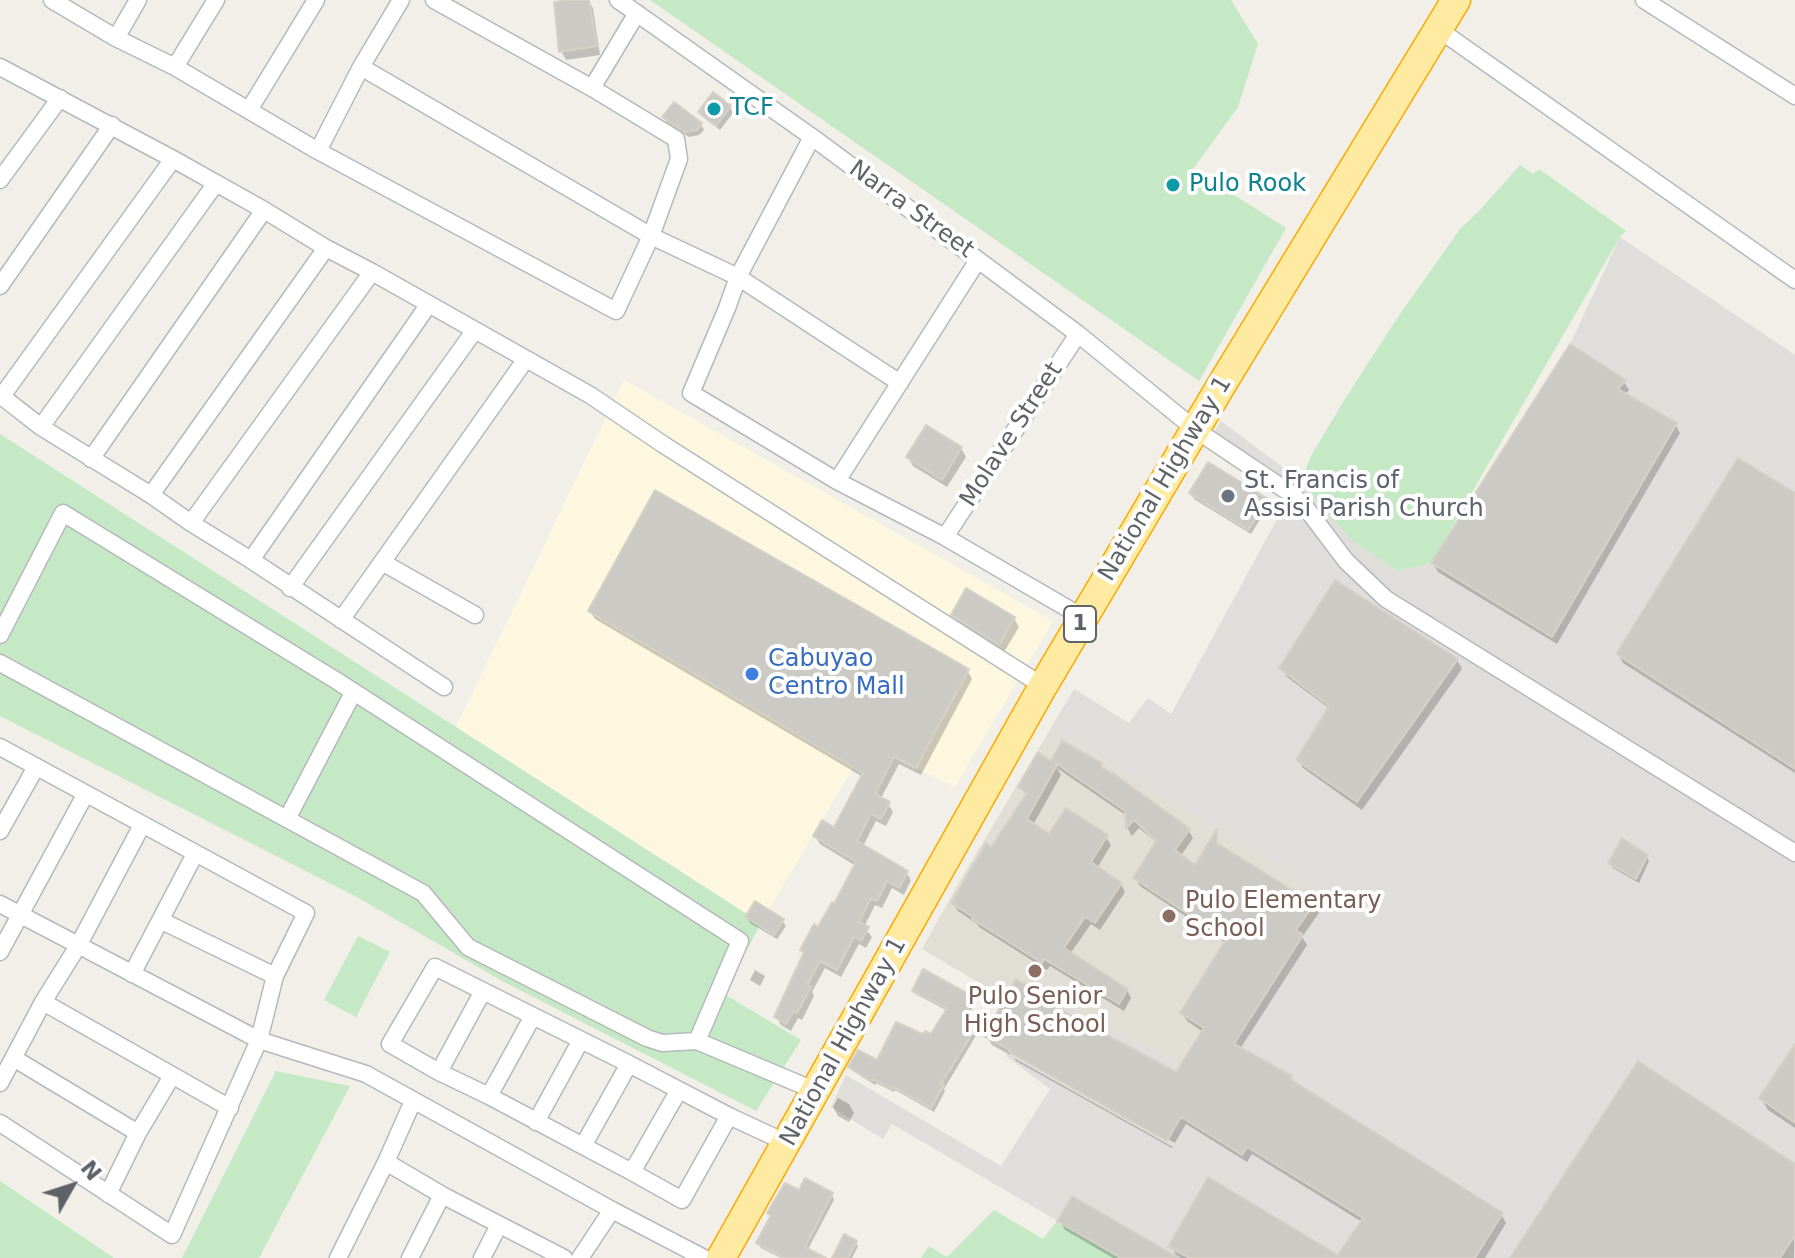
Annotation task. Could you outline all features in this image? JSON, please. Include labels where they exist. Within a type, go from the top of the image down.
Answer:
[{"type":"highway","name":"National Highway 1","points":[[720,1257],[1043,686],[1456,0]]},
{"type":"street","points":[[52,0],[116,38],[175,67],[318,151],[616,311],[651,236],[679,159],[676,139],[434,0]]},
{"type":"street","points":[[116,38],[138,0]]},
{"type":"street","points":[[175,67],[216,0]]},
{"type":"street","points":[[249,110],[316,0]]},
{"type":"street","points":[[318,151],[361,67],[401,0]]},
{"type":"street","name":"Narra Street","points":[[618,0],[812,137],[1078,334],[1196,430],[1290,493],[1303,504],[1346,561],[1386,599],[1795,853]]},
{"type":"street","points":[[1644,0],[1795,96]]},
{"type":"street","points":[[592,88],[637,13]]},
{"type":"street","points":[[1438,29],[1795,280]]},
{"type":"street","points":[[361,67],[651,236],[738,277],[900,383]]},
{"type":"street","points":[[1,70],[112,125],[590,395],[1043,686]]},
{"type":"street","points":[[0,180],[60,98]]},
{"type":"street","points":[[0,286],[112,125]]},
{"type":"street","points":[[812,137],[738,277],[691,393],[837,481],[945,537],[1084,618]]},
{"type":"street","points":[[173,159],[1,396],[41,427],[151,495],[444,687]]},
{"type":"street","points":[[41,427],[216,183]]},
{"type":"street","points":[[91,459],[264,210]]},
{"type":"street","points":[[151,495],[326,248]]},
{"type":"street","points":[[837,481],[978,260]]},
{"type":"street","points":[[191,523],[372,272]]},
{"type":"street","points":[[251,560],[429,304]]},
{"type":"street","points":[[290,588],[475,330]]},
{"type":"street","name":"Molave Street","points":[[945,537],[1078,334]]},
{"type":"street","points":[[341,620],[526,359]]},
{"type":"street","points":[[0,635],[63,513],[337,681],[740,941],[697,1041]]},
{"type":"street","points":[[382,562],[475,615]]},
{"type":"street","points":[[0,663],[423,893],[468,947],[647,1038],[662,1043],[697,1041],[816,1091]]},
{"type":"street","points":[[287,819],[353,693]]},
{"type":"street","points":[[0,747],[306,913],[275,976],[259,1040],[172,1235],[0,1123]]},
{"type":"street","points":[[0,831],[36,767]]},
{"type":"street","points":[[0,952],[85,795]]},
{"type":"street","points":[[0,1083],[142,825]]},
{"type":"street","points":[[132,974],[195,854]]},
{"type":"street","points":[[0,904],[259,1040],[366,1074],[612,1210],[720,1257]]},
{"type":"street","points":[[162,921],[275,976]]},
{"type":"street","points":[[729,1116],[682,1200],[390,1044],[435,967],[787,1143]]},
{"type":"street","points":[[439,1072],[483,991]]},
{"type":"street","points":[[43,1002],[230,1108]]},
{"type":"street","points":[[489,1096],[533,1016]]},
{"type":"street","points":[[536,1122],[581,1040]]},
{"type":"street","points":[[15,1059],[138,1133]]},
{"type":"street","points":[[583,1146],[629,1064]]},
{"type":"street","points":[[108,1194],[138,1133],[172,1076]]},
{"type":"street","points":[[632,1172],[679,1090]]},
{"type":"street","points":[[338,1258],[413,1101]]},
{"type":"street","points":[[386,1162],[442,1195],[564,1258]]},
{"type":"street","points":[[410,1258],[442,1195]]},
{"type":"street","points":[[580,1258],[612,1210]]},
{"type":"street","points":[[482,1258],[499,1225]]},
{"type":"shaded area","points":[[1620,237],[1795,355],[1795,1258],[1121,1258],[892,1124],[883,1139],[831,1107],[846,1075],[1001,1166],[1050,1089],[1006,1056],[1041,993],[1181,1064],[1209,1082],[1327,897],[1051,728],[1074,689],[1129,723],[1148,698],[1171,714],[1287,501],[1207,444],[1221,421],[1301,481],[1351,540],[1398,571],[1431,563],[1570,344]]},
{"type":"shaded area","name":"Cabuyao Centro Mall","points":[[624,380],[1053,621],[955,787],[867,744],[761,923],[456,727]]},
{"type":"shaded area","name":"Pulo Elementary School","points":[[1051,728],[1328,897],[1209,1082],[1181,1064],[1041,993],[1009,1050],[984,1036],[1005,998],[922,949]]},
{"type":"green space","points":[[650,0],[1231,0],[1258,44],[1238,107],[1193,169],[1286,228],[1199,381]]},
{"type":"green space","points":[[1520,165],[1533,174],[1539,169],[1626,231],[1431,563],[1398,571],[1351,540],[1301,481],[1311,456],[1398,317],[1460,229]]},
{"type":"green space","points":[[0,434],[761,923],[724,994],[801,1040],[756,1111],[504,982],[355,896],[0,716]]},
{"type":"green space","points":[[358,936],[390,952],[356,1017],[324,1000]]},
{"type":"green space","points":[[276,1071],[350,1086],[259,1258],[182,1258]]},
{"type":"green space","points":[[0,1181],[114,1258],[0,1258]]},
{"type":"green space","points":[[994,1210],[1043,1239],[1057,1221],[1121,1258],[921,1258],[929,1246],[947,1257]]},
{"type":"building","points":[[589,0],[597,46],[559,52],[554,2]]},
{"type":"building","name":"TCF","points":[[713,92],[731,106],[716,126],[698,112]]},
{"type":"building","points":[[674,102],[702,123],[697,130],[685,132],[662,117]]},
{"type":"building","points":[[1570,344],[1626,380],[1618,389],[1677,423],[1552,637],[1431,563]]},
{"type":"building","points":[[926,425],[962,447],[942,480],[906,457]]},
{"type":"building","points":[[1738,458],[1795,493],[1795,769],[1616,654]]},
{"type":"building","name":"St. Francis of Assisi Parish Church","points":[[1208,462],[1268,499],[1248,530],[1189,493]]},
{"type":"building","points":[[655,490],[969,669],[916,768],[894,757],[875,794],[890,802],[881,819],[871,814],[857,841],[908,871],[899,888],[887,881],[877,901],[871,898],[859,922],[869,927],[861,941],[854,937],[837,970],[820,961],[797,1013],[794,1011],[786,1024],[774,1017],[804,952],[800,950],[814,924],[818,927],[832,902],[834,904],[856,862],[813,836],[822,820],[834,827],[863,773],[588,611]]},
{"type":"building","points":[[1335,580],[1458,659],[1357,802],[1296,760],[1329,706],[1279,668]]},
{"type":"building","points":[[966,588],[1015,617],[999,645],[951,615]]},
{"type":"building","points":[[1062,741],[1102,763],[1101,767],[1190,829],[1175,850],[1195,865],[1217,829],[1217,843],[1315,903],[1296,930],[1303,935],[1234,1044],[1292,1076],[1290,1079],[1503,1213],[1475,1258],[1190,1258],[1168,1247],[1208,1177],[1338,1255],[1363,1218],[1247,1147],[1242,1155],[1181,1117],[1167,1141],[984,1036],[1016,979],[1041,993],[1038,998],[1176,1072],[1204,1028],[1180,1013],[1226,939],[1133,878],[1156,841],[1134,820],[1126,829],[1125,811],[1054,762],[1057,765],[1027,819],[1049,834],[1066,808],[1108,835],[1091,862],[1122,883],[1095,923],[1085,917],[1064,948],[1128,989],[1119,1004],[1044,959],[1042,963],[951,903],[986,843],[991,847],[1027,793],[1018,787],[1038,752],[1051,761]]},
{"type":"building","points":[[1622,838],[1648,855],[1636,879],[1608,863]]},
{"type":"building","points":[[755,901],[784,919],[774,935],[745,917]]},
{"type":"building","points":[[923,969],[974,997],[965,1014],[979,1023],[941,1084],[944,1085],[931,1108],[848,1067],[858,1050],[877,1060],[896,1022],[923,1034],[925,1031],[931,1034],[947,1008],[912,991]]},
{"type":"building","points":[[1795,1044],[1795,1123],[1759,1098]]},
{"type":"building","points":[[1638,1061],[1795,1164],[1795,1235],[1780,1258],[1510,1258]]},
{"type":"building","points":[[805,1178],[833,1193],[805,1247],[826,1258],[784,1258],[756,1243],[771,1215],[767,1213],[785,1183],[799,1190]]},
{"type":"building","points":[[1072,1196],[1179,1258],[1121,1258],[1057,1221]]},
{"type":"building","points":[[844,1234],[857,1241],[848,1258],[832,1258]]},
{"type":"place","name":"TCF","points":[[714,109]]},
{"type":"place","name":"Pulo Rook","points":[[1173,185]]},
{"type":"place","name":"St. Francis of Assisi Parish Church","points":[[1228,496]]},
{"type":"place","name":"Cabuyao Centro Mall","points":[[752,674]]},
{"type":"place","name":"Pulo Elementary School","points":[[1169,916]]},
{"type":"place","name":"Pulo Senior High School","points":[[1035,971]]}]
